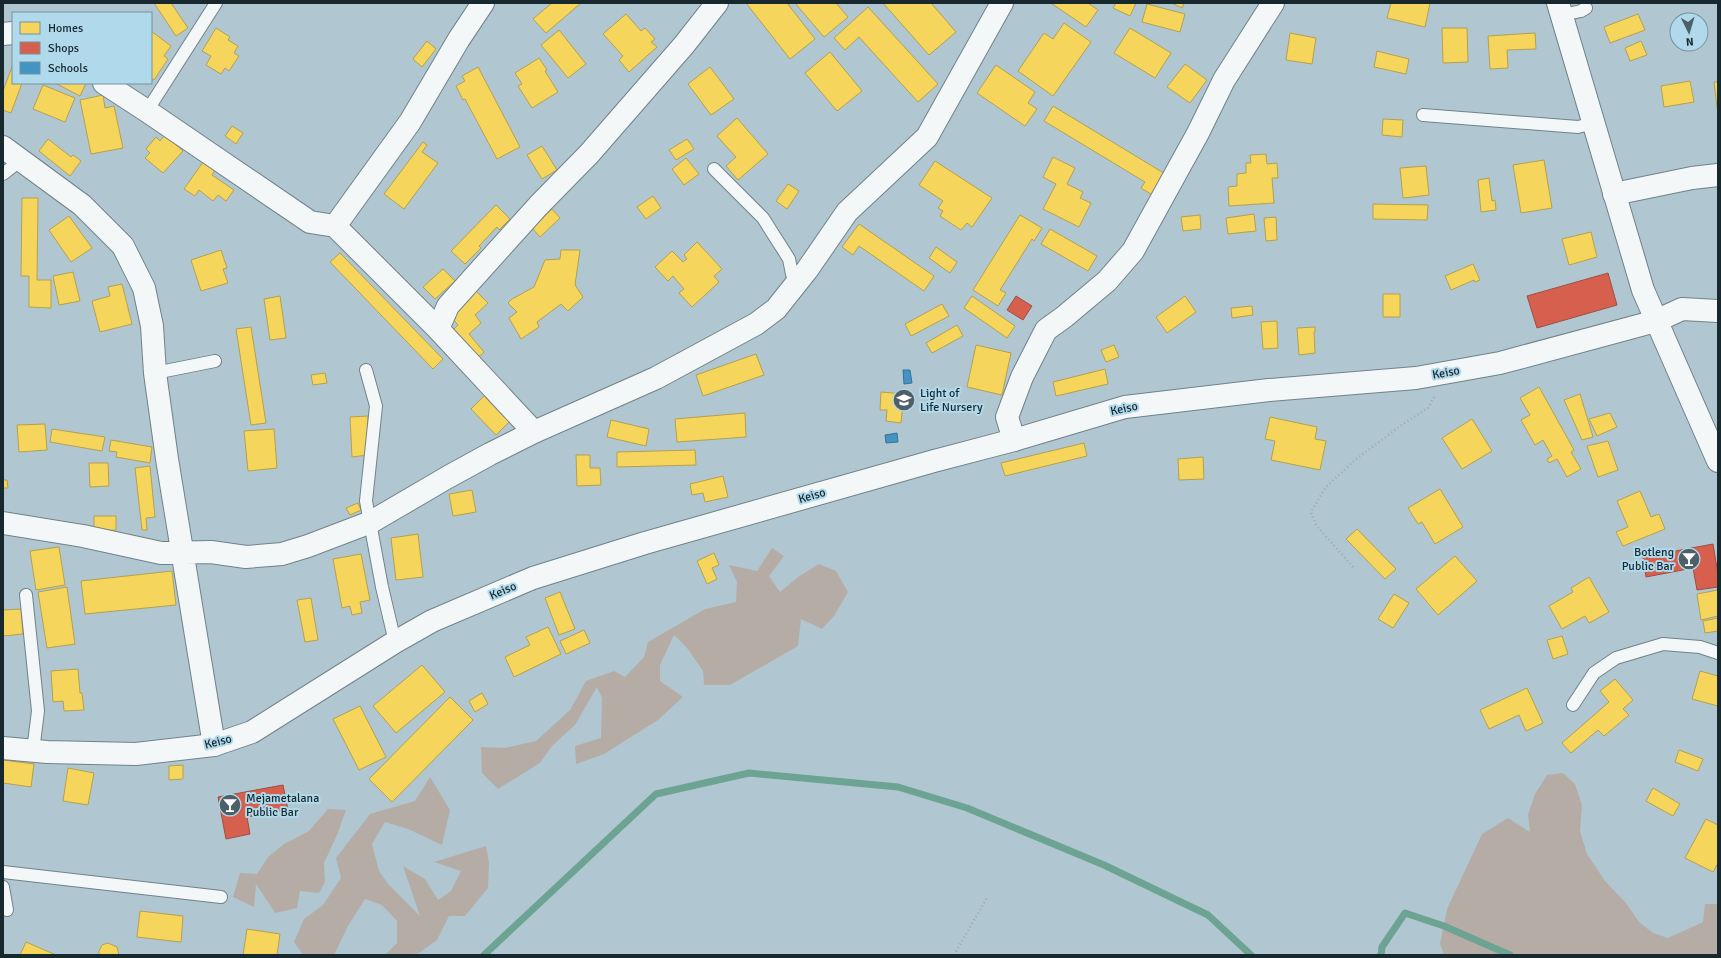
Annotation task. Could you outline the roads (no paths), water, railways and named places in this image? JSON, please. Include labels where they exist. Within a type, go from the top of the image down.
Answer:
[{"type":"street","points":[[336,226],[410,122],[459,39],[483,3]]},
{"type":"street","points":[[438,329],[448,306],[538,206],[589,154],[684,46],[717,3]]},
{"type":"street","points":[[3,523],[83,536],[161,553],[211,552],[246,557],[282,554],[308,546],[370,522],[448,476],[534,432],[656,378],[756,324],[776,309],[797,283],[847,212],[927,137],[1002,3]]},
{"type":"street","points":[[1014,440],[1007,417],[1022,377],[1046,330],[1064,318],[1107,281],[1134,251],[1198,133],[1224,80],[1273,3]]},
{"type":"street","points":[[1560,9],[1643,290],[1718,460]]},
{"type":"street","points":[[106,84],[310,222],[336,226],[438,329],[534,432]]},
{"type":"street","points":[[3,147],[82,205],[123,246],[144,288],[152,326],[155,373],[167,459],[214,745]]},
{"type":"street","points":[[1614,194],[1718,174]]},
{"type":"street","name":"Keiso","points":[[3,748],[33,751],[136,754],[214,745],[252,732],[395,642],[432,621],[533,578],[653,541],[927,463],[1014,440],[1125,407],[1269,390],[1385,381],[1426,376],[1500,363],[1656,321],[1682,309],[1718,311]]},
{"type":"lane","points":[[147,111],[216,3]]},
{"type":"lane","points":[[1560,9],[1581,11],[1586,8]]},
{"type":"lane","points":[[1423,115],[1578,127],[1594,123]]},
{"type":"lane","points":[[3,174],[20,160]]},
{"type":"lane","points":[[714,169],[763,218],[789,259],[792,274],[797,283]]},
{"type":"lane","points":[[155,373],[215,361]]},
{"type":"lane","points":[[366,370],[376,406],[366,501],[382,587],[395,642]]},
{"type":"lane","points":[[26,595],[38,711],[33,751]]},
{"type":"lane","points":[[1574,705],[1594,673],[1616,658],[1663,644],[1700,647],[1718,652]]},
{"type":"lane","points":[[3,872],[221,897]]},
{"type":"lane","points":[[3,887],[8,910]]},
{"type":"waterway","points":[[484,955],[656,794],[749,773],[898,787],[967,808],[1104,865],[1208,915],[1251,955]]},
{"type":"waterway","points":[[1381,955],[1382,947],[1405,913],[1444,926],[1510,955]]},
{"type":"place","name":"Light of Life Nursery","points":[[904,400]]},
{"type":"place","name":"Botleng Public Bar","points":[[1689,559]]},
{"type":"place","name":"Mejametalana Public Bar","points":[[230,805]]}]
